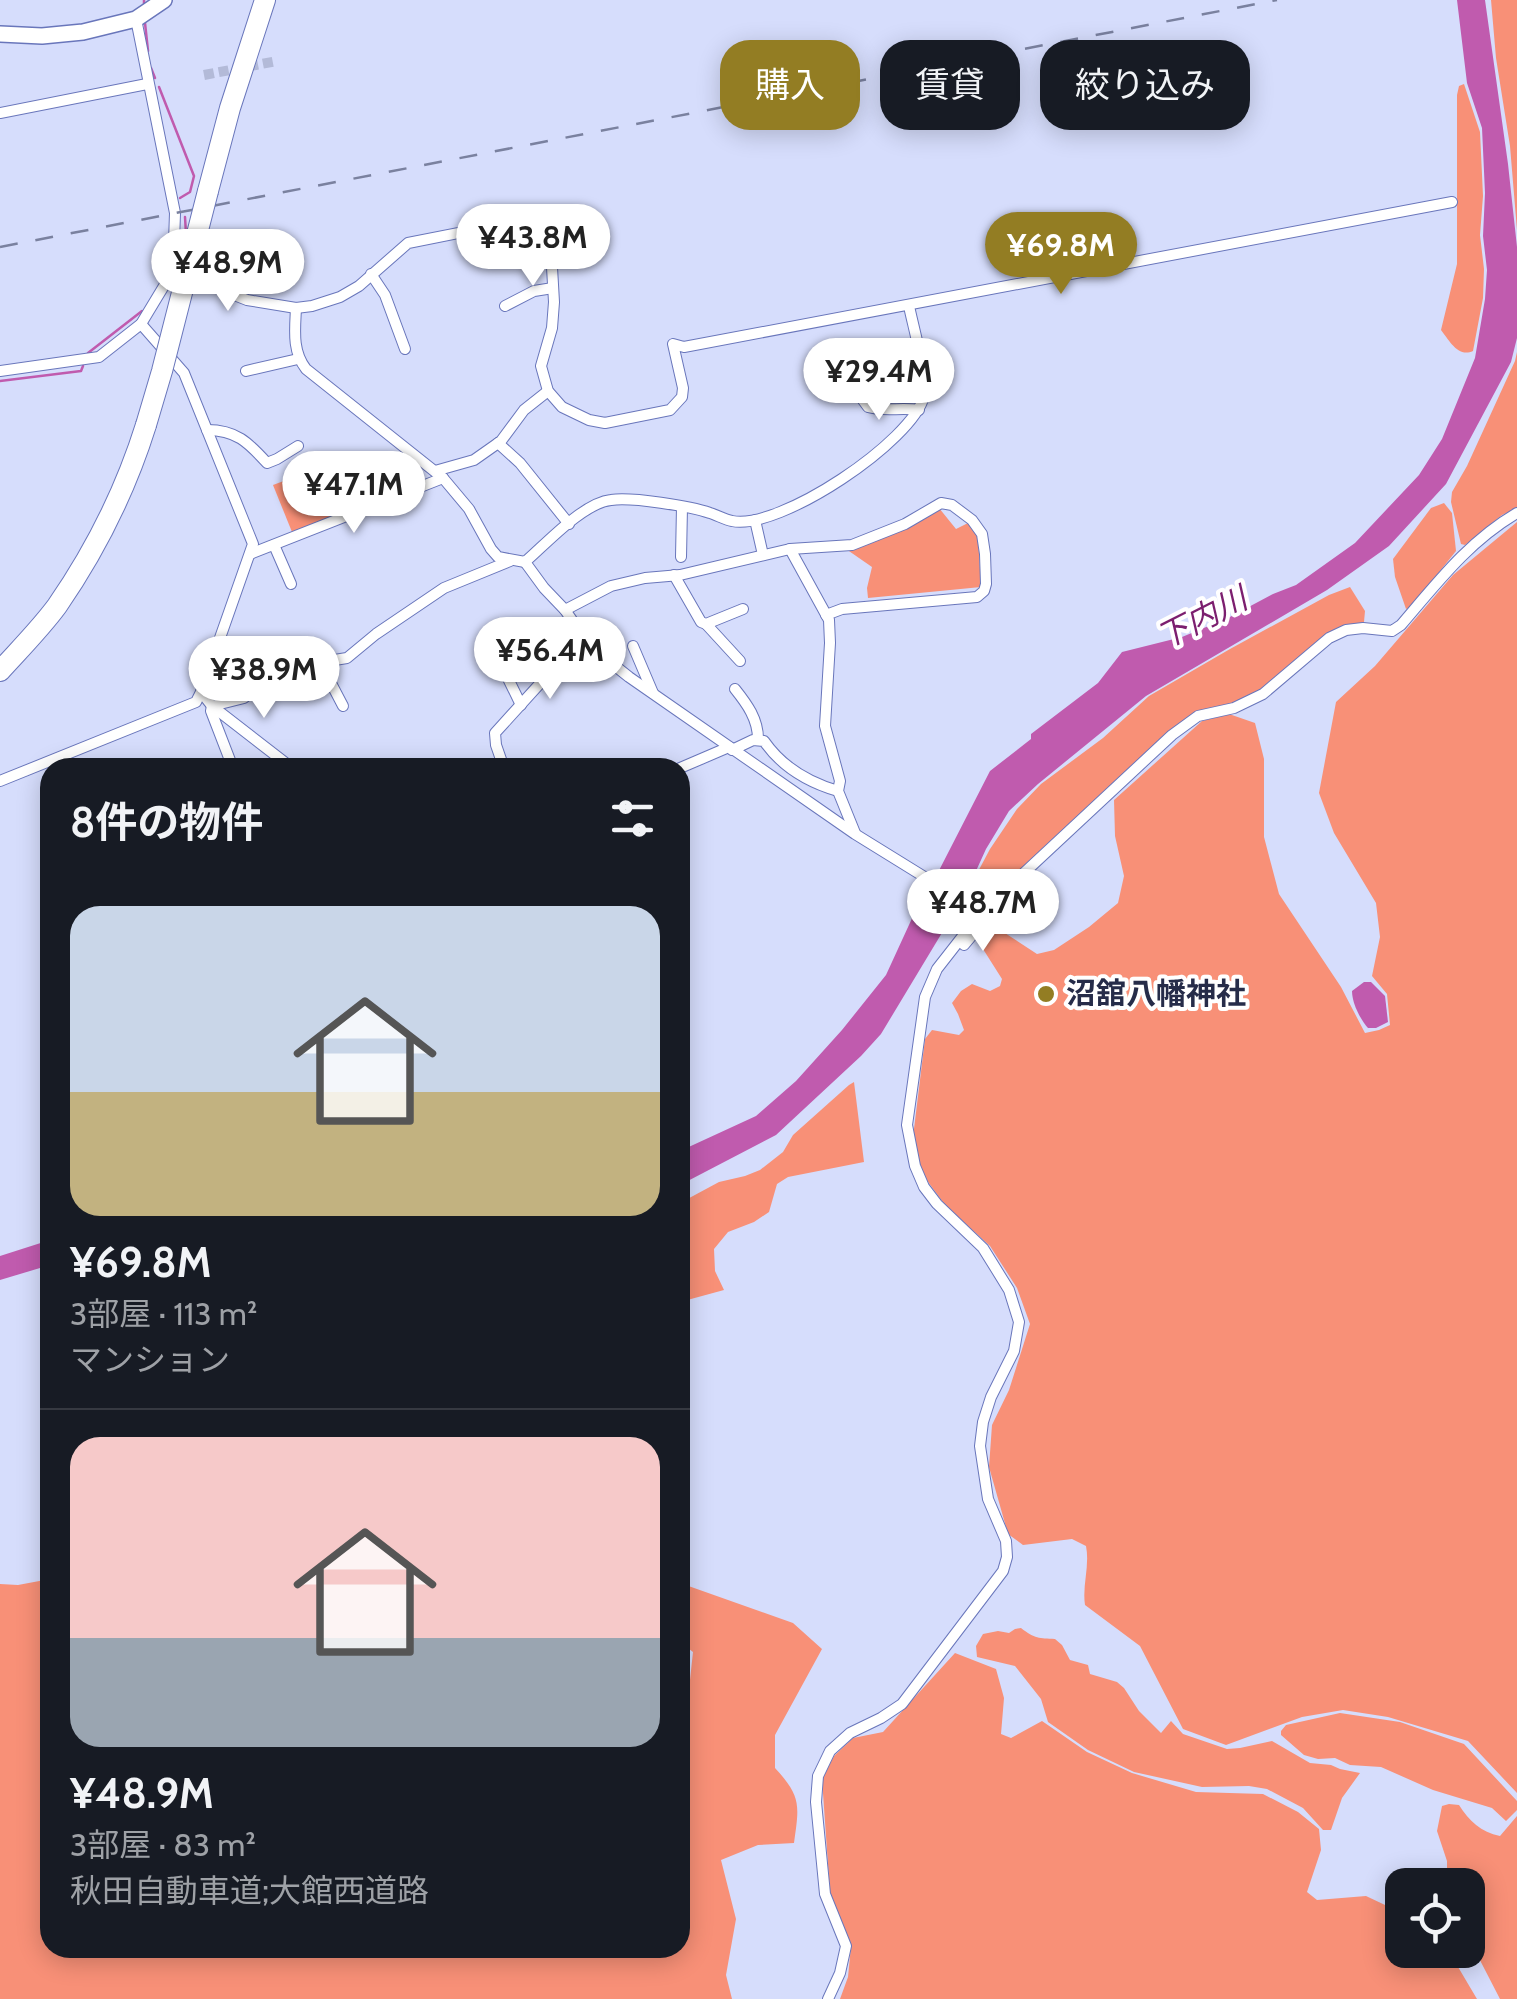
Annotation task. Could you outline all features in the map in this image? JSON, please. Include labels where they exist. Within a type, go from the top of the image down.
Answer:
[{"type":"highway","points":[[0,671],[55,609],[89,555],[122,490],[162,372],[208,190],[265,0]]},
{"type":"street","points":[[0,34],[42,36],[82,32],[136,19],[164,0]]},
{"type":"street","points":[[0,371],[98,357],[141,324],[174,271],[174,214],[136,19]]},
{"type":"street","points":[[0,114],[147,84]]},
{"type":"street","points":[[174,271],[247,300],[296,308],[312,306],[359,286],[408,244],[549,215],[552,328],[541,366],[548,391],[562,407],[588,420],[606,423],[670,410],[682,398],[674,344],[684,348],[1452,202]]},
{"type":"street","points":[[371,274],[385,295],[406,349]]},
{"type":"street","points":[[505,306],[553,288]]},
{"type":"street","points":[[525,562],[594,505],[610,500],[682,507],[733,522],[763,520],[826,491],[880,450],[919,410],[925,392],[909,306]]},
{"type":"street","points":[[296,308],[298,360],[439,474],[469,509],[498,557],[525,562],[590,646],[855,834],[977,911]]},
{"type":"street","points":[[57,758],[196,702],[253,544],[184,373],[141,324]]},
{"type":"street","points":[[246,370],[298,360]]},
{"type":"street","points":[[830,385],[845,376],[868,407],[884,411],[904,407],[919,410]]},
{"type":"street","points":[[250,554],[474,460],[498,443],[524,410],[548,391]]},
{"type":"street","points":[[207,430],[229,431],[267,462],[298,446]]},
{"type":"street","points":[[498,443],[520,463],[569,524]]},
{"type":"street","points":[[564,610],[612,586],[646,578],[790,549],[852,545],[905,524],[941,504],[952,505],[972,520],[982,534],[986,584],[977,597],[842,610],[826,615]]},
{"type":"street","points":[[681,556],[682,507]]},
{"type":"street","points":[[828,1999],[840,1973],[846,1946],[825,1894],[816,1802],[818,1776],[830,1751],[850,1733],[902,1704],[1003,1571],[1007,1558],[1006,1541],[988,1499],[980,1446],[983,1422],[1014,1351],[1019,1322],[1009,1290],[982,1248],[937,1204],[915,1166],[906,1125],[925,997],[938,969],[977,911],[1172,735],[1198,716],[1234,708],[1263,694],[1329,638],[1346,630],[1392,631],[1402,625],[1466,550],[1517,512]]},
{"type":"street","points":[[755,520],[763,555]]},
{"type":"street","points":[[274,545],[291,584]]},
{"type":"street","points":[[790,549],[829,620],[825,726],[840,781],[838,792],[855,834]]},
{"type":"street","points":[[212,706],[244,698],[291,667],[347,658],[444,588],[510,560]]},
{"type":"street","points":[[674,575],[696,618],[740,662]]},
{"type":"street","points":[[706,624],[743,609]]},
{"type":"street","points":[[501,758],[495,732],[580,633]]},
{"type":"street","points":[[633,646],[654,694]]},
{"type":"street","points":[[499,660],[521,705]]},
{"type":"street","points":[[321,664],[343,706]]},
{"type":"street","points":[[735,689],[752,711],[758,738]]},
{"type":"street","points":[[201,692],[212,706],[279,758]]},
{"type":"street","points":[[212,706],[230,758]]},
{"type":"street","points":[[690,764],[758,738],[793,772],[838,792]]},
{"type":"street","points":[[0,781],[40,765]]},
{"type":"street","points":[[938,969],[963,947],[996,907]]},
{"type":"shaded area","points":[[1457,0],[1485,0],[1517,247],[1517,338],[1511,362],[1446,484],[1389,546],[1327,590],[1146,696],[1038,784],[1009,811],[966,893],[881,1034],[776,1135],[690,1180],[690,1146],[756,1116],[796,1081],[886,975],[990,771],[1098,683],[1122,652],[1182,637],[1296,585],[1355,543],[1419,475],[1442,439],[1475,358],[1485,299],[1482,128],[1467,83]]},
{"type":"shaded area","points":[[1491,0],[1517,0],[1517,230],[1510,146]]},
{"type":"shaded area","points":[[1464,84],[1480,132],[1483,196],[1483,298],[1473,351],[1468,353],[1454,347],[1441,330],[1457,264],[1457,95],[1459,86]]},
{"type":"shaded area","points":[[1517,352],[1517,508],[1465,545],[1461,544],[1452,492]]},
{"type":"shaded area","points":[[321,467],[335,468],[352,508],[292,532],[273,485]]},
{"type":"shaded area","points":[[1444,503],[1452,513],[1456,551],[1406,609],[1393,559],[1431,508]]},
{"type":"shaded area","points":[[939,508],[956,529],[968,523],[978,537],[981,587],[868,598],[872,567],[846,549]]},
{"type":"shaded area","points":[[1517,522],[1517,1793],[1468,1741],[1388,1717],[1343,1710],[1302,1717],[1226,1745],[1183,1729],[1140,1646],[1085,1605],[1086,1546],[1072,1539],[1023,1545],[1008,1534],[989,1467],[992,1425],[1009,1390],[1030,1324],[1017,1288],[990,1246],[945,1205],[923,1175],[913,1137],[925,1039],[932,1030],[959,1035],[964,1030],[952,1003],[961,991],[972,984],[990,991],[1000,986],[1002,979],[976,938],[991,924],[1037,954],[1054,950],[1118,903],[1124,876],[1115,836],[1114,800],[1202,721],[1229,714],[1255,723],[1264,759],[1264,837],[1279,894],[1341,987],[1365,1033],[1390,1025],[1387,994],[1372,976],[1380,937],[1376,903],[1334,833],[1319,793],[1336,702],[1375,666],[1453,575]]},
{"type":"shaded area","points":[[1350,587],[1365,611],[1364,622],[1354,625],[1262,690],[1197,713],[1000,892],[976,887],[973,881],[1017,809],[1041,784],[1103,738],[1149,696]]},
{"type":"shaded area","points":[[1371,982],[1385,996],[1388,1022],[1376,1028],[1368,1028],[1353,1001],[1352,991]]},
{"type":"shaded area","points":[[854,1082],[864,1162],[788,1177],[777,1184],[769,1212],[728,1232],[714,1249],[715,1271],[724,1290],[690,1299],[690,1198],[719,1182],[760,1170]]},
{"type":"shaded area","points":[[40,1243],[40,1268],[0,1280],[0,1256]]},
{"type":"shaded area","points":[[40,1581],[40,1958],[690,1958],[690,1587],[793,1623],[822,1649],[775,1735],[775,1768],[796,1802],[794,1843],[758,1845],[721,1860],[736,1919],[726,1975],[732,1999],[0,1999],[0,1584]]},
{"type":"shaded area","points":[[1021,1628],[1037,1637],[1055,1639],[1070,1660],[1088,1665],[1090,1674],[1117,1682],[1161,1733],[1171,1721],[1183,1734],[1227,1749],[1272,1741],[1310,1763],[1360,1773],[1342,1798],[1331,1830],[1323,1830],[1303,1808],[1267,1789],[1202,1787],[1134,1772],[1088,1750],[1048,1722],[1041,1699],[1015,1666],[977,1657],[976,1646],[983,1634],[1009,1633]]},
{"type":"shaded area","points":[[955,1653],[996,1669],[1004,1698],[1001,1734],[1011,1738],[1042,1721],[1087,1752],[1132,1773],[1196,1792],[1263,1794],[1298,1812],[1319,1829],[1321,1850],[1307,1892],[1317,1900],[1366,1896],[1385,1905],[1385,1968],[1459,1968],[1477,1999],[840,1999],[848,1977],[851,1946],[830,1893],[822,1779],[834,1756],[853,1738],[883,1732]]},
{"type":"shaded area","points":[[1340,1713],[1400,1722],[1464,1744],[1517,1801],[1517,1810],[1506,1821],[1492,1808],[1433,1790],[1381,1767],[1304,1755],[1281,1735],[1286,1725]]},
{"type":"shaded area","points":[[1459,1805],[1476,1825],[1500,1836],[1517,1816],[1517,1999],[1500,1999],[1484,1968],[1485,1868],[1447,1868],[1437,1831],[1442,1806]]},
{"type":"waterway","points":[[145,23],[148,51]]},
{"type":"waterway","points":[[151,68],[155,78]]},
{"type":"waterway","points":[[159,87],[194,176],[190,192],[180,198]]},
{"type":"waterway","points":[[183,248],[185,217]]},
{"type":"waterway","points":[[88,353],[142,311]]},
{"type":"waterway","points":[[0,381],[81,371],[83,366]]},
{"type":"tunnel","points":[[204,75],[277,61]]},
{"type":"railway","points":[[0,247],[1277,0]]},
{"type":"place","name":"沼舘八幡神社","points":[[1046,994]]},
{"type":"water label","name":"下内川","points":[[1202,618]]}]
